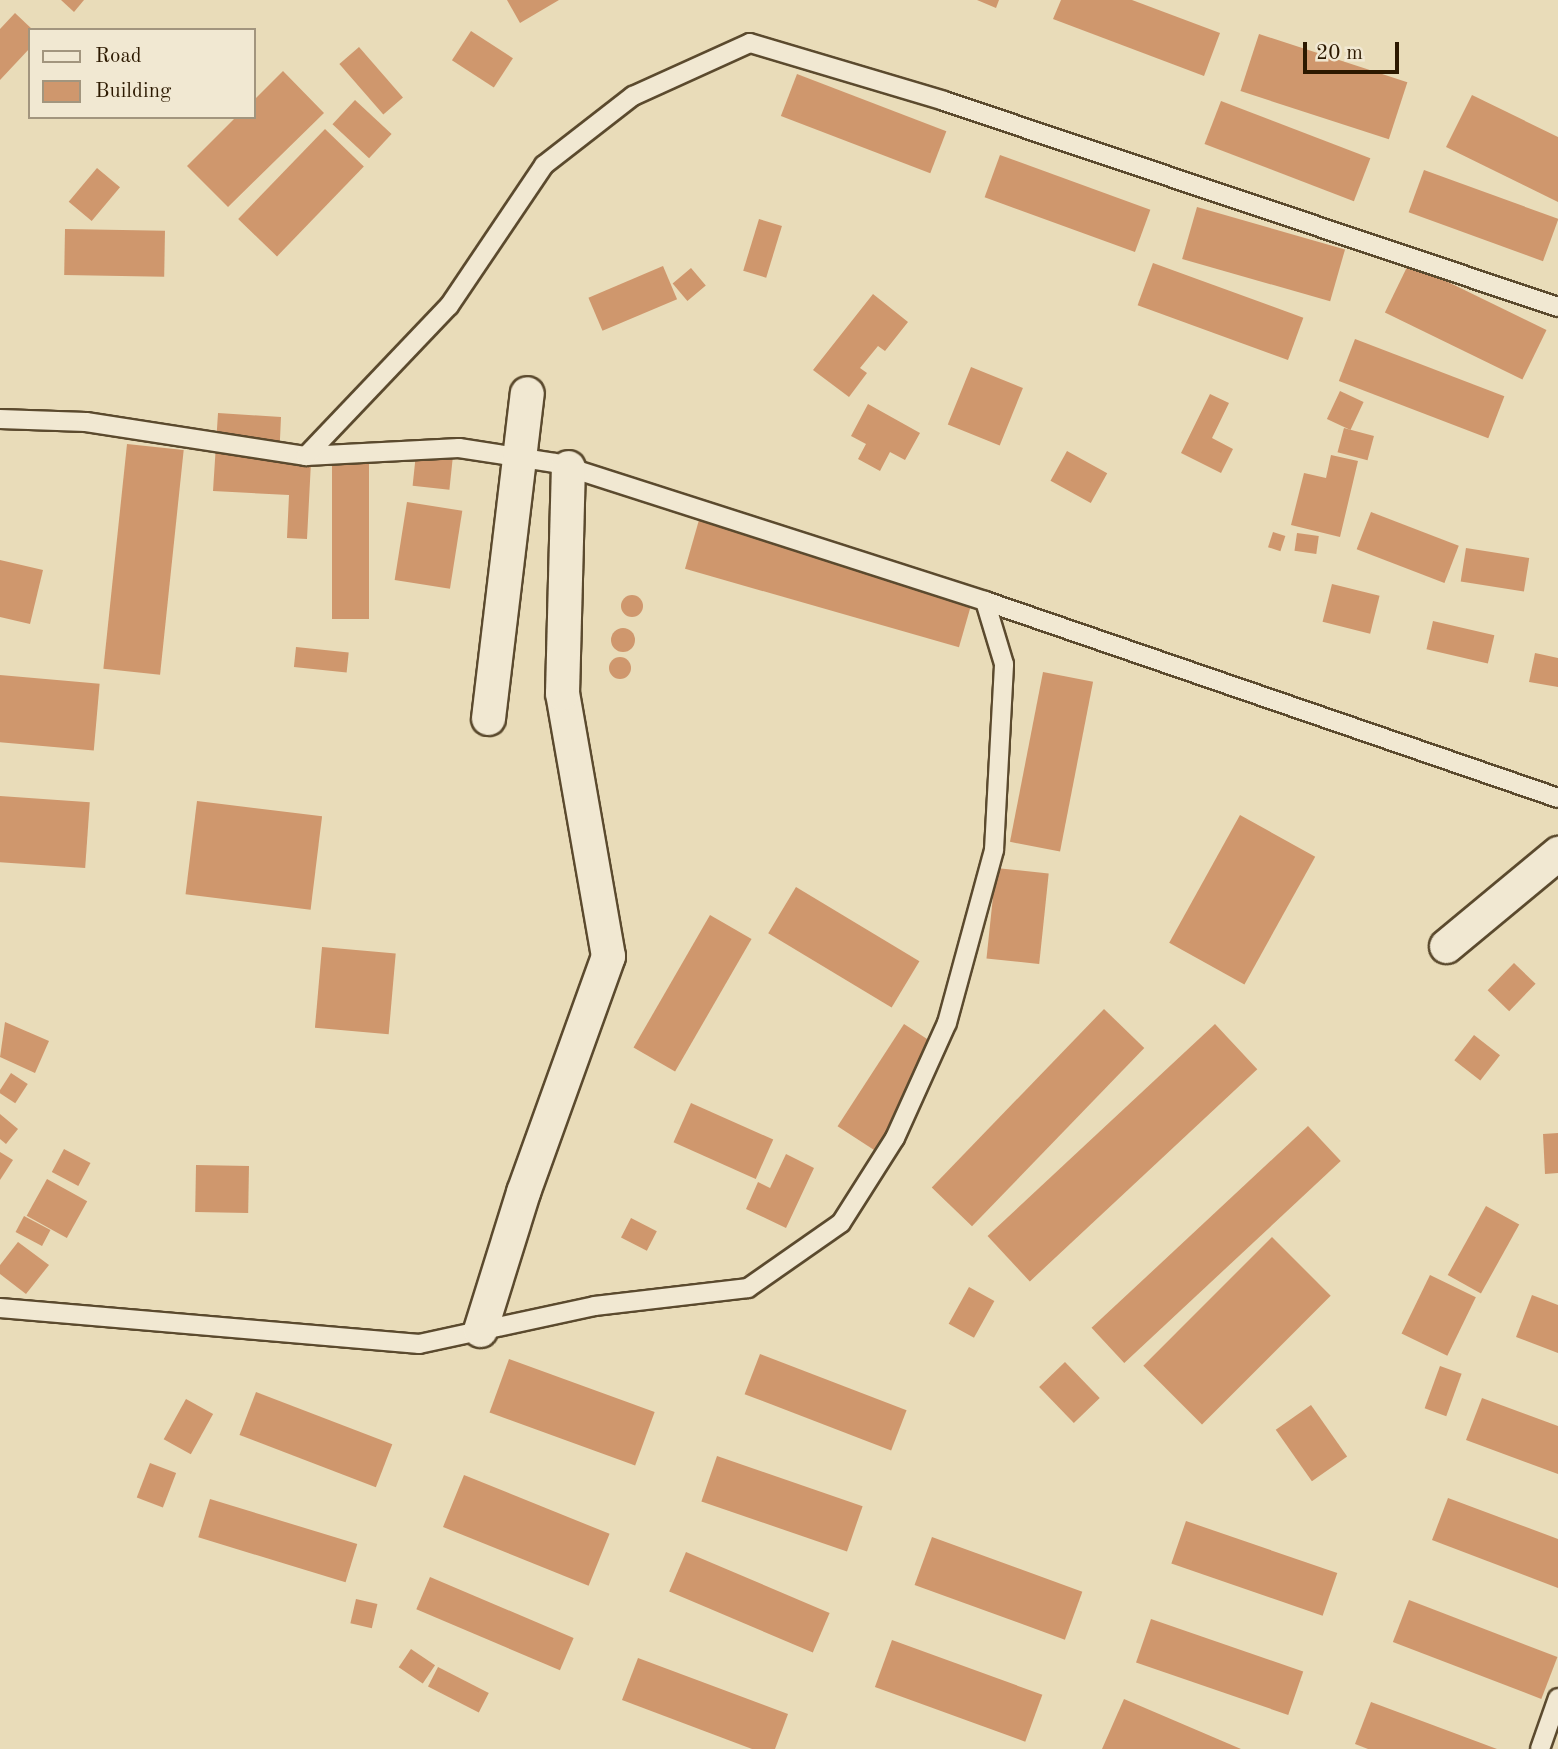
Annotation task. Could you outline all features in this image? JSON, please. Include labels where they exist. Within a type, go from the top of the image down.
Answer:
[{"type":"street","points":[[488,718],[527,393]]},
{"type":"street","points":[[480,1331],[523,1192],[608,956],[562,693],[568,467]]},
{"type":"street","points":[[1446,946],[1558,853]]},
{"type":"lane","points":[[306,456],[449,306],[544,165],[634,96],[750,43],[944,101],[1558,307]]},
{"type":"lane","points":[[0,419],[86,422],[306,456],[459,448],[568,467],[985,601],[1558,798]]},
{"type":"lane","points":[[488,718],[521,457]]},
{"type":"lane","points":[[0,1308],[419,1344],[595,1306],[748,1288],[841,1223],[895,1138],[947,1023],[994,850],[1004,664],[985,601]]},
{"type":"lane","points":[[1540,1749],[1558,1698]]},
{"type":"building","points":[[61,0],[84,0],[74,12]]},
{"type":"building","points":[[507,0],[559,0],[520,23]]},
{"type":"building","points":[[977,0],[999,0],[996,8]]},
{"type":"building","points":[[1061,0],[1132,0],[1220,33],[1204,76],[1053,19]]},
{"type":"building","points":[[15,13],[31,28],[28,28],[28,50],[0,80],[0,29]]},
{"type":"building","points":[[471,31],[513,58],[494,88],[452,60]]},
{"type":"building","points":[[1259,34],[1407,82],[1389,139],[1240,91]]},
{"type":"building","points":[[359,47],[403,98],[383,115],[339,64]]},
{"type":"building","points":[[283,71],[324,113],[228,207],[187,166],[234,119],[256,119],[256,98]]},
{"type":"building","points":[[797,74],[946,131],[930,173],[781,116]]},
{"type":"building","points":[[1472,95],[1558,137],[1558,202],[1446,147]]},
{"type":"building","points":[[355,100],[392,134],[369,158],[332,124]]},
{"type":"building","points":[[1221,101],[1370,158],[1354,201],[1205,144]]},
{"type":"building","points":[[325,129],[364,167],[277,256],[238,219]]},
{"type":"building","points":[[1000,155],[1150,210],[1135,252],[985,197]]},
{"type":"building","points":[[97,168],[120,187],[92,221],[69,202]]},
{"type":"building","points":[[1424,170],[1558,219],[1543,261],[1409,212]]},
{"type":"building","points":[[1197,207],[1345,249],[1330,301],[1182,259]]},
{"type":"building","points":[[759,219],[782,226],[766,278],[743,271]]},
{"type":"building","points":[[65,229],[165,231],[164,277],[64,275]]},
{"type":"building","points":[[1153,263],[1303,318],[1288,360],[1138,305]]},
{"type":"building","points":[[1409,263],[1547,330],[1522,380],[1385,312]]},
{"type":"building","points":[[663,266],[677,299],[603,331],[588,298]]},
{"type":"building","points":[[691,268],[706,286],[687,301],[673,283]]},
{"type":"building","points":[[873,294],[908,322],[885,351],[878,346],[860,368],[867,373],[849,397],[813,370]]},
{"type":"building","points":[[1355,339],[1504,396],[1488,438],[1339,381]]},
{"type":"building","points":[[971,367],[1023,388],[1000,445],[948,424]]},
{"type":"building","points":[[1340,391],[1364,402],[1350,430],[1327,419]]},
{"type":"building","points":[[1210,394],[1229,403],[1212,438],[1233,449],[1221,473],[1181,453]]},
{"type":"building","points":[[868,404],[920,433],[905,460],[890,452],[880,471],[858,459],[866,444],[851,436]]},
{"type":"building","points":[[218,413],[281,417],[279,461],[311,462],[307,539],[287,538],[289,495],[213,491]]},
{"type":"building","points":[[1344,428],[1374,436],[1367,460],[1338,452]]},
{"type":"building","points":[[127,444],[184,450],[160,675],[103,669]]},
{"type":"building","points":[[417,444],[454,448],[449,490],[413,486]]},
{"type":"building","points":[[1067,451],[1107,473],[1091,503],[1051,481]]},
{"type":"building","points":[[332,453],[369,453],[369,619],[332,619]]},
{"type":"building","points":[[1331,455],[1358,461],[1340,537],[1291,525],[1304,473],[1326,478]]},
{"type":"building","points":[[407,502],[462,511],[450,589],[395,580]]},
{"type":"building","points":[[1371,512],[1459,546],[1444,583],[1357,549]]},
{"type":"building","points":[[701,513],[975,592],[959,647],[685,569]]},
{"type":"building","points":[[1273,532],[1285,536],[1280,551],[1268,547]]},
{"type":"building","points":[[1297,533],[1319,536],[1316,554],[1294,551]]},
{"type":"building","points":[[1466,548],[1529,558],[1524,592],[1461,582]]},
{"type":"building","points":[[0,560],[43,570],[30,624],[0,617]]},
{"type":"building","points":[[1332,584],[1380,596],[1370,634],[1323,622]]},
{"type":"building","points":[[632,595],[640,598],[643,606],[640,614],[632,617],[624,614],[621,606],[624,598]]},
{"type":"building","points":[[1433,621],[1494,635],[1488,663],[1426,649]]},
{"type":"building","points":[[623,628],[631,632],[635,640],[631,648],[623,652],[615,648],[611,640],[615,632]]},
{"type":"building","points":[[296,647],[349,653],[347,672],[294,667]]},
{"type":"building","points":[[1535,653],[1558,658],[1558,687],[1529,682]]},
{"type":"building","points":[[620,657],[628,660],[631,668],[628,676],[620,679],[612,676],[609,668],[612,660]]},
{"type":"building","points":[[1043,672],[1093,682],[1060,852],[1010,842]]},
{"type":"building","points":[[0,675],[100,684],[94,750],[0,742]]},
{"type":"building","points":[[0,796],[90,802],[85,868],[0,862]]},
{"type":"building","points":[[197,801],[322,816],[311,910],[186,894]]},
{"type":"building","points":[[1240,815],[1315,857],[1244,984],[1169,943]]},
{"type":"building","points":[[996,868],[1049,874],[1039,964],[986,959]]},
{"type":"building","points":[[796,887],[919,961],[892,1007],[768,933]]},
{"type":"building","points":[[710,915],[752,939],[675,1072],[634,1048]]},
{"type":"building","points":[[322,947],[396,953],[389,1034],[315,1028]]},
{"type":"building","points":[[1514,963],[1536,984],[1509,1011],[1488,990]]},
{"type":"building","points":[[1104,1009],[1144,1048],[972,1226],[932,1187]]},
{"type":"building","points":[[5,1022],[49,1041],[35,1073],[0,1057]]},
{"type":"building","points":[[904,1024],[946,1051],[879,1154],[838,1126]]},
{"type":"building","points":[[1215,1024],[1257,1069],[1030,1281],[988,1236]]},
{"type":"building","points":[[1474,1035],[1500,1055],[1480,1081],[1454,1060]]},
{"type":"building","points":[[11,1073],[28,1084],[15,1103],[0,1093]]},
{"type":"building","points":[[691,1103],[773,1140],[756,1179],[674,1142]]},
{"type":"building","points":[[0,1114],[18,1129],[6,1144],[0,1139]]},
{"type":"building","points":[[1308,1126],[1341,1161],[1124,1363],[1092,1328]]},
{"type":"building","points":[[1558,1133],[1558,1173],[1545,1174],[1543,1134]]},
{"type":"building","points":[[64,1149],[90,1163],[78,1186],[52,1172]]},
{"type":"building","points":[[0,1152],[13,1160],[0,1180]]},
{"type":"building","points":[[786,1154],[814,1168],[786,1228],[746,1209],[758,1182],[770,1188]]},
{"type":"building","points":[[196,1165],[249,1166],[248,1213],[195,1212]]},
{"type":"building","points":[[47,1179],[87,1201],[67,1238],[27,1216]]},
{"type":"building","points":[[1486,1206],[1519,1224],[1481,1294],[1448,1275]]},
{"type":"building","points":[[24,1216],[50,1230],[42,1246],[16,1232]]},
{"type":"building","points":[[631,1218],[657,1231],[647,1251],[621,1238]]},
{"type":"building","points":[[1272,1237],[1331,1296],[1202,1424],[1143,1366]]},
{"type":"building","points":[[18,1242],[49,1265],[26,1294],[0,1274],[0,1265]]},
{"type":"building","points":[[1430,1275],[1476,1297],[1447,1356],[1402,1333]]},
{"type":"building","points":[[969,1287],[994,1301],[974,1338],[949,1324]]},
{"type":"building","points":[[1532,1295],[1558,1305],[1558,1353],[1516,1337]]},
{"type":"building","points":[[760,1354],[907,1410],[891,1450],[745,1394]]},
{"type":"building","points":[[509,1359],[655,1412],[635,1466],[490,1413]]},
{"type":"building","points":[[1065,1362],[1100,1398],[1074,1423],[1039,1387]]},
{"type":"building","points":[[1440,1366],[1462,1374],[1446,1416],[1425,1408]]},
{"type":"building","points":[[256,1392],[392,1444],[376,1487],[240,1435]]},
{"type":"building","points":[[1482,1398],[1558,1426],[1558,1474],[1466,1440]]},
{"type":"building","points":[[186,1399],[213,1414],[191,1454],[164,1439]]},
{"type":"building","points":[[1311,1405],[1347,1457],[1312,1481],[1276,1430]]},
{"type":"building","points":[[717,1456],[863,1506],[847,1552],[701,1501]]},
{"type":"building","points":[[150,1463],[176,1473],[163,1508],[137,1498]]},
{"type":"building","points":[[464,1475],[610,1534],[589,1586],[443,1527]]},
{"type":"building","points":[[1448,1498],[1558,1539],[1558,1588],[1432,1540]]},
{"type":"building","points":[[210,1499],[357,1544],[346,1582],[198,1537]]},
{"type":"building","points":[[1186,1521],[1337,1573],[1323,1616],[1171,1564]]},
{"type":"building","points":[[932,1537],[1082,1592],[1065,1640],[915,1585]]},
{"type":"building","points":[[686,1552],[830,1613],[813,1653],[669,1592]]},
{"type":"building","points":[[430,1577],[574,1638],[560,1670],[416,1609]]},
{"type":"building","points":[[356,1599],[377,1604],[372,1628],[350,1623]]},
{"type":"building","points":[[1409,1600],[1557,1657],[1541,1699],[1393,1642]]},
{"type":"building","points":[[1151,1619],[1303,1671],[1288,1715],[1136,1662]]},
{"type":"building","points":[[892,1640],[1042,1695],[1025,1742],[875,1687]]},
{"type":"building","points":[[411,1649],[435,1665],[423,1683],[399,1667]]},
{"type":"building","points":[[638,1658],[788,1714],[775,1749],[752,1749],[622,1700]]},
{"type":"building","points":[[438,1667],[489,1693],[479,1712],[428,1687]]},
{"type":"building","points":[[1124,1699],[1241,1749],[1102,1749]]},
{"type":"building","points":[[1371,1702],[1497,1749],[1368,1749],[1355,1744]]}]
